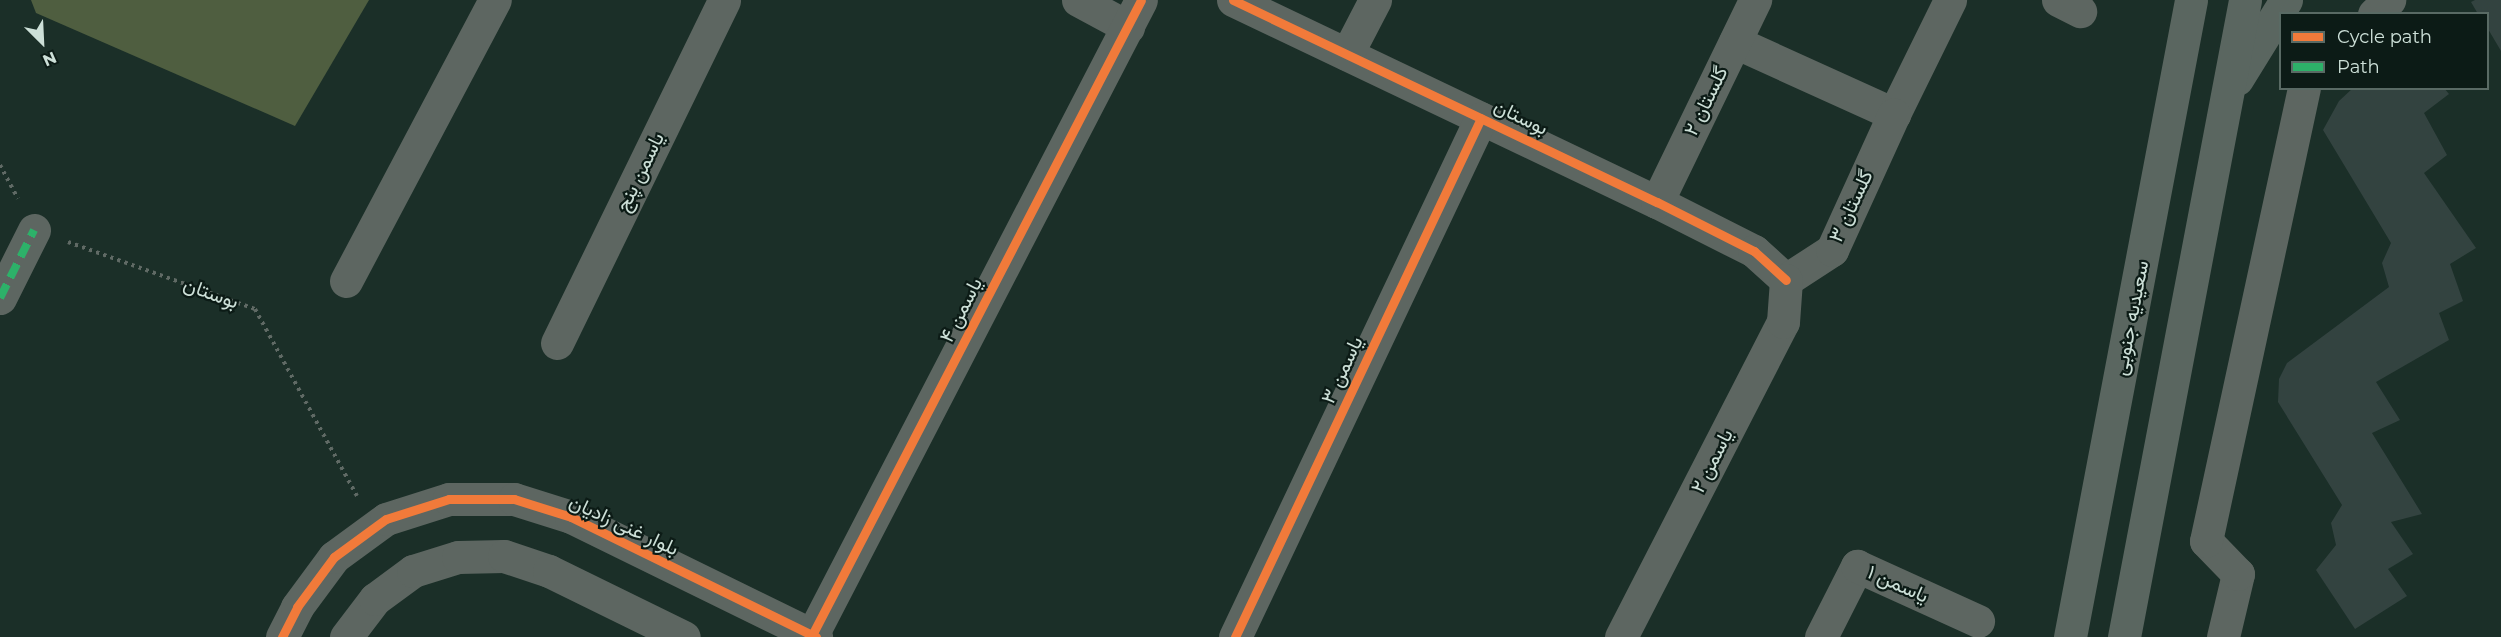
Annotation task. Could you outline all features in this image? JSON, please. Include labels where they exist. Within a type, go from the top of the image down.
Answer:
[{"type":"main road","name":"سعیدیه جنوبی","points":[[2070,637],[2191,0]]},
{"type":"main road","points":[[2124,637],[2245,0]]},
{"type":"main road","points":[[2226,95],[2286,0]]},
{"type":"street","points":[[346,281],[495,0]]},
{"type":"street","name":"یاسمن پنج","points":[[557,343],[724,0]]},
{"type":"street","points":[[1078,0],[1135,13]]},
{"type":"street","name":"بوستان","points":[[1233,0],[1657,202],[1754,251],[1786,280]]},
{"type":"street","points":[[1347,54],[1375,0]]},
{"type":"street","name":"گلستان ۲","points":[[1657,202],[1755,0]]},
{"type":"street","name":"گلستان ۳","points":[[1786,280],[1832,250],[1894,114],[1950,0]]},
{"type":"street","points":[[2376,12],[2389,0]]},
{"type":"street","name":"یاسمن ۴","points":[[813,636],[1135,13]]},
{"type":"street","points":[[1735,42],[1894,114]]},
{"type":"street","points":[[2223,637],[2238,574],[2206,541],[2304,90]]},
{"type":"street","name":"یاسمن ۳","points":[[1235,637],[1481,118]]},
{"type":"street","points":[[0,298],[34,230]]},
{"type":"street","name":"یاسمن ۲","points":[[1621,637],[1784,322],[1786,280]]},
{"type":"street","name":"بلوار غنی زادیان","points":[[282,637],[297,607],[334,557],[386,519],[449,499],[514,499],[571,518],[813,636]]},
{"type":"street","points":[[346,637],[375,599],[413,571],[458,557],[504,556],[549,571],[684,637]]},
{"type":"street","name":"یاسمن ۱","points":[[1821,637],[1857,566],[1978,621]]},
{"type":"path","points":[[0,165],[34,230]]},
{"type":"green space","points":[[31,0],[369,0],[295,126],[36,13]]},
{"type":"building","points":[[2501,0],[2501,51],[2489,31],[2489,12],[2477,12],[2471,2]]},
{"type":"building","points":[[2351,90],[2446,90],[2449,94],[2424,113],[2447,155],[2424,173],[2476,248],[2450,264],[2463,301],[2439,313],[2449,340],[2376,382],[2400,420],[2372,433],[2422,514],[2391,522],[2413,554],[2388,569],[2407,596],[2355,629],[2316,570],[2336,545],[2331,523],[2342,505],[2278,402],[2279,379],[2287,363],[2389,287],[2382,263],[2391,243],[2323,130],[2339,101]]},
{"type":"marked path","points":[[0,298],[34,230]]},
{"type":"cycle path","points":[[811,637],[1141,0]]},
{"type":"cycle path","points":[[1233,0],[1657,202],[1754,251],[1786,280]]},
{"type":"cycle path","points":[[1235,637],[1481,118]]},
{"type":"cycle path","points":[[282,637],[297,607],[334,557],[386,519],[449,499],[514,499],[571,517],[816,637]]}]
